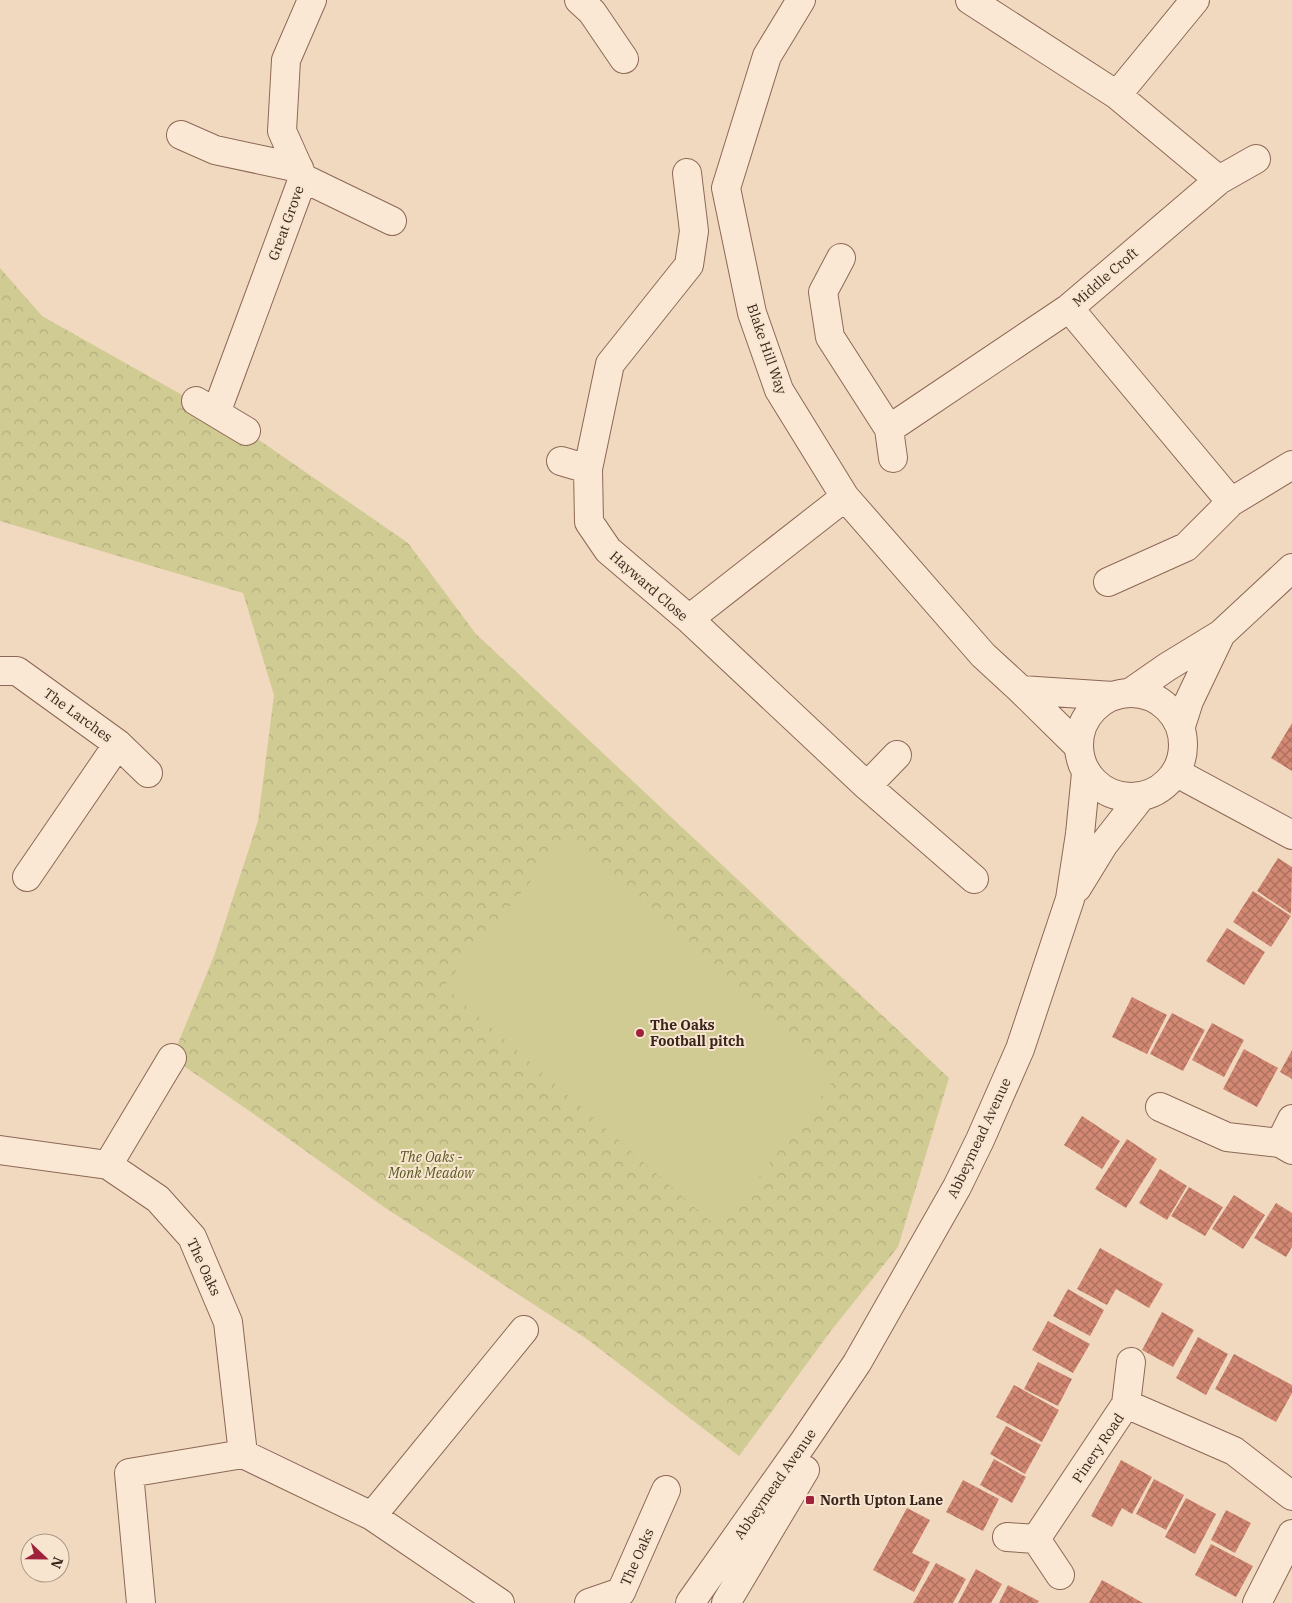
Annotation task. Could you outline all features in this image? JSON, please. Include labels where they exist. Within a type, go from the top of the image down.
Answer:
[{"type":"street","name":"Great Grove","points":[[246,431],[206,407],[301,173],[282,130],[286,60],[312,0]]},
{"type":"street","name":"Blake Hill Way","points":[[801,0],[767,56],[726,188],[752,313],[779,390],[845,497],[983,656],[1022,690],[1078,746]]},
{"type":"street","points":[[970,0],[1117,95],[1219,180]]},
{"type":"street","points":[[1117,95],[1196,0]]},
{"type":"street","points":[[586,6],[624,59]]},
{"type":"street","points":[[181,135],[215,150],[301,173],[392,221]]},
{"type":"street","name":"Middle Croft","points":[[889,429],[1069,308],[1219,180],[1256,159]]},
{"type":"street","name":"Hayward Close","points":[[687,174],[694,231],[689,265],[610,364],[588,469],[589,522],[608,550],[688,619],[866,786],[974,879]]},
{"type":"street","points":[[842,258],[823,292],[830,337],[889,429],[893,458]]},
{"type":"street","points":[[1069,308],[1231,502]]},
{"type":"street","points":[[561,461],[588,469]]},
{"type":"street","points":[[1108,582],[1186,547],[1231,502],[1292,465]]},
{"type":"street","points":[[688,619],[845,497]]},
{"type":"street","points":[[1022,690],[1122,694],[1147,694],[1161,701],[1172,712],[1181,726],[1184,747],[1177,772],[1157,792],[1140,798],[1125,798],[1109,794],[1096,785],[1086,773],[1081,760],[1078,746],[1083,725],[1095,707],[1122,694],[1221,634],[1292,568]]},
{"type":"street","points":[[1181,726],[1189,701],[1221,634]]},
{"type":"street","name":"The Larches","points":[[0,671],[16,671],[118,744],[148,773]]},
{"type":"street","points":[[27,877],[118,744]]},
{"type":"street","points":[[866,786],[897,755]]},
{"type":"street","points":[[1177,772],[1292,835]]},
{"type":"street","name":"Abbeymead Avenue","points":[[690,1603],[800,1448],[857,1363],[952,1196],[984,1132],[1020,1049],[1070,899],[1080,834],[1086,773]]},
{"type":"street","name":"Abbeymead Avenue","points":[[1070,899],[1104,844],[1140,798]]},
{"type":"street","points":[[108,1165],[172,1058]]},
{"type":"street","points":[[1160,1107],[1227,1137],[1286,1146],[1292,1119]]},
{"type":"street","name":"The Oaks","points":[[0,1150],[108,1165],[158,1199],[192,1238],[228,1322],[243,1454]]},
{"type":"street","points":[[372,1516],[524,1330]]},
{"type":"street","points":[[1126,1404],[1131,1362]]},
{"type":"street","name":"Abbeymead Avenue","points":[[726,1603],[821,1440],[857,1363]]},
{"type":"street","name":"Pinery Road","points":[[1036,1539],[1126,1404],[1234,1451],[1292,1496]]},
{"type":"street","points":[[141,1603],[129,1473],[243,1454],[372,1516],[500,1603]]},
{"type":"street","name":"The Oaks","points":[[589,1603],[621,1592],[666,1490]]},
{"type":"street","points":[[1257,1603],[1292,1534]]},
{"type":"street","points":[[1007,1536],[1036,1539],[1060,1575]]},
{"type":"green space","name":"The Oaks - Monk Meadow","points":[[0,268],[42,316],[246,431],[408,543],[476,634],[949,1078],[898,1247],[830,1332],[739,1456],[587,1339],[384,1207],[172,1058],[214,956],[258,821],[274,695],[243,593],[0,521]]},
{"type":"green space","name":"The Oaks Football pitch","points":[[568,836],[834,1080],[719,1229],[444,986]]},
{"type":"building","points":[[1292,723],[1292,771],[1271,758]]},
{"type":"building","points":[[1278,858],[1292,867],[1291,914],[1257,891]]},
{"type":"building","points":[[1253,891],[1291,916],[1271,947],[1233,922]]},
{"type":"building","points":[[1227,928],[1265,952],[1244,985],[1206,961]]},
{"type":"building","points":[[1132,997],[1167,1015],[1147,1054],[1112,1037]]},
{"type":"building","points":[[1172,1013],[1205,1030],[1183,1071],[1150,1054]]},
{"type":"building","points":[[1212,1023],[1244,1040],[1224,1077],[1192,1060]]},
{"type":"building","points":[[1244,1049],[1278,1068],[1257,1107],[1223,1089]]},
{"type":"building","points":[[1292,1050],[1292,1079],[1280,1072]]},
{"type":"building","points":[[1082,1116],[1120,1141],[1102,1169],[1064,1145]]},
{"type":"building","points":[[1127,1139],[1157,1159],[1126,1208],[1095,1189]]},
{"type":"building","points":[[1160,1169],[1187,1186],[1167,1220],[1139,1203]]},
{"type":"building","points":[[1189,1187],[1223,1207],[1205,1236],[1171,1216]]},
{"type":"building","points":[[1234,1195],[1265,1215],[1243,1249],[1212,1229]]},
{"type":"building","points":[[1276,1203],[1292,1213],[1292,1247],[1286,1257],[1254,1238]]},
{"type":"building","points":[[1100,1248],[1163,1284],[1149,1308],[1116,1289],[1107,1305],[1077,1289]]},
{"type":"building","points":[[1068,1289],[1104,1310],[1090,1336],[1053,1316]]},
{"type":"building","points":[[1162,1312],[1194,1330],[1173,1367],[1142,1350]]},
{"type":"building","points":[[1048,1321],[1090,1344],[1073,1373],[1032,1350]]},
{"type":"building","points":[[1198,1337],[1228,1354],[1206,1395],[1176,1378]]},
{"type":"building","points":[[1234,1354],[1292,1385],[1292,1393],[1276,1422],[1215,1389]]},
{"type":"building","points":[[1038,1362],[1072,1379],[1058,1406],[1024,1389]]},
{"type":"building","points":[[1014,1385],[1059,1410],[1042,1442],[996,1417]]},
{"type":"building","points":[[1006,1426],[1041,1445],[1025,1474],[990,1454]]},
{"type":"building","points":[[994,1459],[1026,1477],[1012,1503],[980,1485]]},
{"type":"building","points":[[1121,1460],[1152,1477],[1132,1514],[1122,1508],[1112,1527],[1091,1516]]},
{"type":"building","points":[[1154,1479],[1184,1495],[1166,1530],[1136,1514]]},
{"type":"building","points":[[963,1480],[999,1499],[983,1531],[946,1512]]},
{"type":"building","points":[[1186,1498],[1216,1514],[1195,1554],[1165,1537]]},
{"type":"building","points":[[907,1508],[930,1520],[912,1553],[930,1562],[914,1592],[873,1570]]},
{"type":"building","points":[[1226,1510],[1251,1523],[1235,1553],[1211,1540]]},
{"type":"building","points":[[1211,1544],[1253,1566],[1236,1597],[1195,1575]]},
{"type":"building","points":[[936,1563],[966,1579],[953,1603],[913,1603]]},
{"type":"building","points":[[976,1569],[1002,1584],[991,1603],[958,1603]]},
{"type":"building","points":[[1102,1580],[1143,1603],[1089,1603]]},
{"type":"building","points":[[1008,1585],[1039,1601],[1037,1603],[999,1603]]},
{"type":"place","name":"The Oaks Football pitch","points":[[640,1033]]},
{"type":"place","name":"North Upton Lane","points":[[810,1500]]}]
